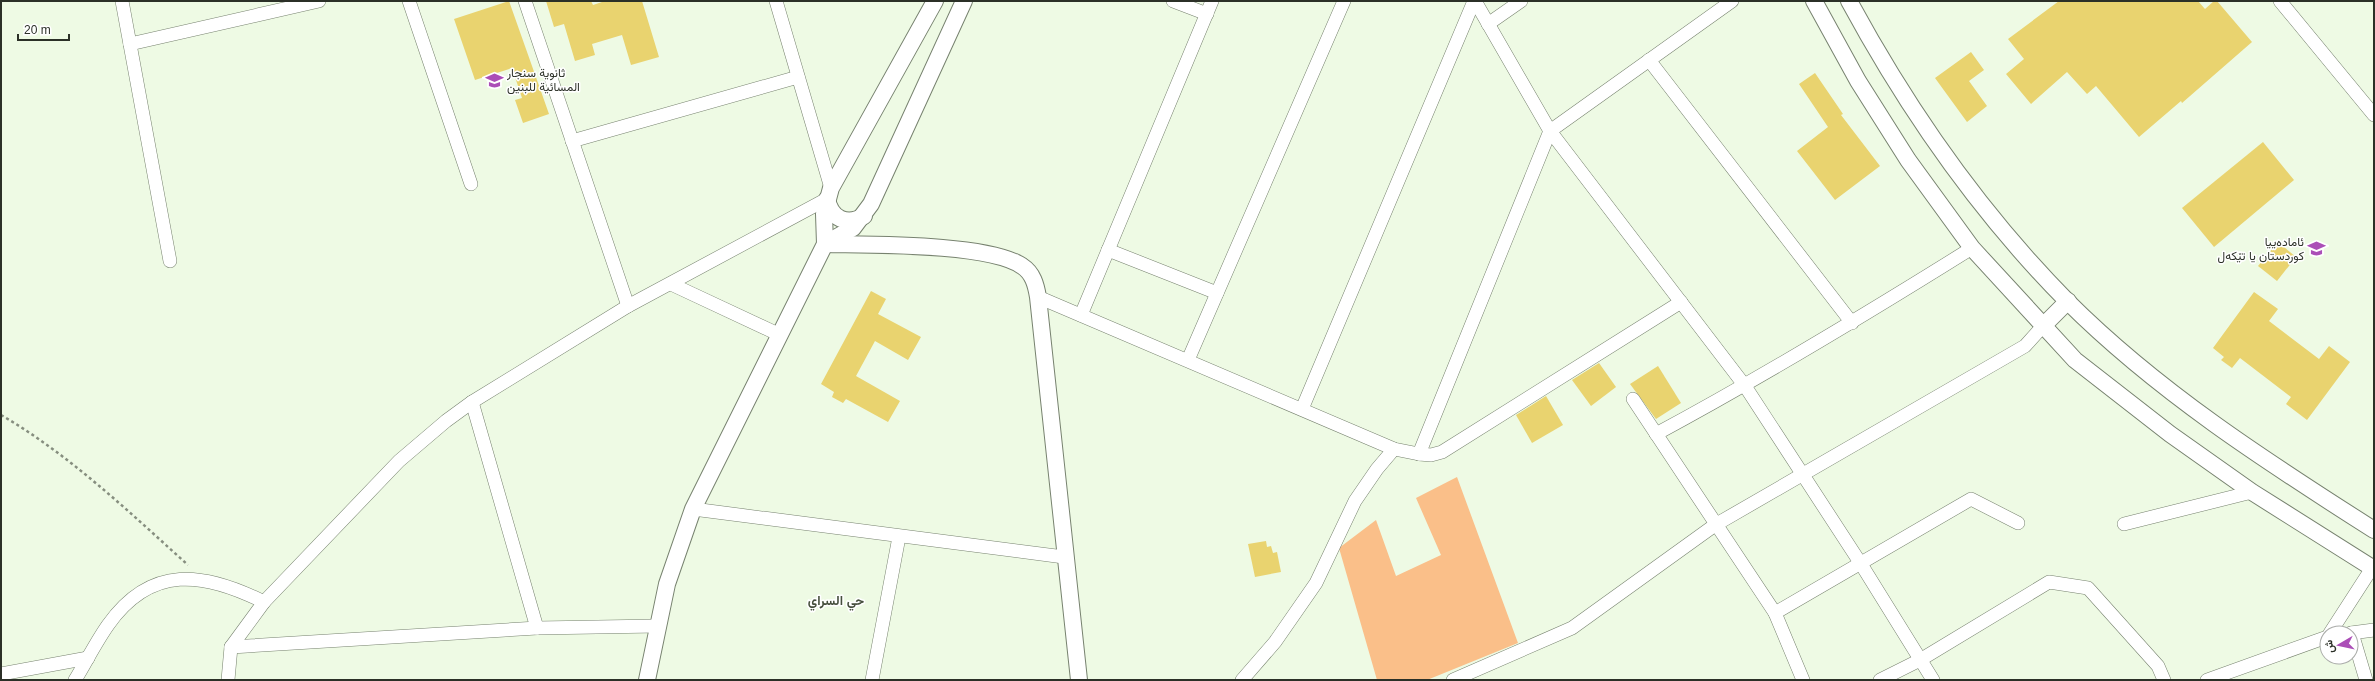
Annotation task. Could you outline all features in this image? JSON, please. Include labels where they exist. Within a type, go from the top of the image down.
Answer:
[{"type":"street","points":[[122,1],[170,261]]},
{"type":"street","points":[[130,44],[319,1]]},
{"type":"street","points":[[409,1],[470,184]]},
{"type":"street","points":[[525,1],[628,306]]},
{"type":"street","points":[[776,1],[829,194],[831,211],[840,219],[853,221],[864,216]]},
{"type":"street","points":[[825,244],[823,229],[829,194],[935,1]]},
{"type":"street","points":[[647,680],[657,626],[667,584],[693,509],[778,334],[825,244],[853,228],[864,216],[964,1]]},
{"type":"street","points":[[1173,1],[1207,14]]},
{"type":"street","points":[[1081,315],[1212,1]]},
{"type":"street","points":[[1188,360],[1344,1]]},
{"type":"street","points":[[1475,1],[1550,131],[1745,386],[1861,564],[1933,680]]},
{"type":"street","points":[[1302,409],[1475,1]]},
{"type":"street","points":[[1488,24],[1521,1]]},
{"type":"street","points":[[1419,454],[1550,131],[1732,1]]},
{"type":"street","points":[[1814,1],[1858,81],[1908,160],[1972,248],[2075,360],[2170,434],[2252,492],[2373,568],[2335,625]]},
{"type":"street","points":[[1849,1],[1882,62],[1940,149],[1999,228],[2068,302],[2138,363],[2212,422],[2305,486],[2374,530]]},
{"type":"street","points":[[2280,1],[2374,115]]},
{"type":"street","points":[[1649,60],[1852,323]]},
{"type":"street","points":[[572,141],[798,77]]},
{"type":"street","points":[[228,680],[231,647],[264,602],[399,461],[446,421],[472,402],[628,306],[671,284],[829,194]]},
{"type":"street","points":[[825,244],[953,250],[1006,258],[1023,266],[1029,272],[1036,285],[1038,297],[1064,557],[1079,680]]},
{"type":"street","points":[[1656,434],[1745,386],[1852,323],[1972,248]]},
{"type":"street","points":[[1108,250],[1217,293]]},
{"type":"street","points":[[671,284],[778,334]]},
{"type":"street","points":[[1038,297],[1394,449],[1431,455],[1442,452],[1681,302]]},
{"type":"street","points":[[1453,680],[1572,628],[1715,525],[1802,473],[2025,346],[2068,302]]},
{"type":"street","points":[[1633,399],[1715,525],[1775,613],[1803,680]]},
{"type":"street","points":[[472,402],[537,628]]},
{"type":"street","points":[[1242,680],[1275,642],[1316,584],[1355,501],[1377,468],[1394,449]]},
{"type":"street","points":[[2124,524],[2252,492]]},
{"type":"street","points":[[1775,613],[1971,499],[2018,523]]},
{"type":"street","points":[[693,509],[899,537],[1064,557]]},
{"type":"street","points":[[872,680],[899,537]]},
{"type":"street","points":[[75,680],[108,626],[138,594],[157,583],[184,579],[205,580],[239,590],[264,602]]},
{"type":"street","points":[[1880,680],[1920,660],[2049,582],[2088,588],[2158,666],[2164,680]]},
{"type":"street","points":[[231,647],[537,628],[657,626]]},
{"type":"street","points":[[2359,632],[2374,630]]},
{"type":"street","points":[[2207,680],[2319,640]]},
{"type":"street","points":[[2359,656],[2366,680]]},
{"type":"street","points":[[1,674],[88,658]]},
{"type":"path","points":[[1,414],[33,433],[108,495],[205,580]]},
{"type":"shaded area","points":[[1457,477],[1518,643],[1427,680],[1377,680],[1339,548],[1376,520],[1396,576],[1441,555],[1416,498]]},
{"type":"building","points":[[509,1],[549,114],[523,123],[515,100],[522,98],[512,68],[475,80],[454,19]]},
{"type":"building","points":[[546,1],[591,1],[593,5],[605,1],[642,1],[659,57],[631,65],[622,35],[592,44],[595,55],[575,61],[564,24],[554,27]]},
{"type":"building","points":[[2059,1],[2198,1],[2205,9],[2214,1],[2217,1],[2252,42],[2182,103],[2181,101],[2139,137],[2096,86],[2087,94],[2067,72],[2031,104],[2006,74],[2024,59],[2008,39]]},
{"type":"building","points":[[1971,52],[1984,70],[1969,81],[1987,106],[1967,122],[1935,78]]},
{"type":"building","points":[[1815,73],[1843,114],[1841,115],[1880,166],[1835,200],[1797,151],[1828,127],[1799,84]]},
{"type":"building","points":[[2263,142],[2294,180],[2214,247],[2182,208]]},
{"type":"building","points":[[2278,242],[2296,257],[2277,281],[2258,266]]},
{"type":"building","points":[[871,291],[886,299],[878,314],[921,337],[908,360],[875,341],[856,376],[900,401],[888,422],[846,399],[843,403],[832,397],[834,392],[821,384]]},
{"type":"building","points":[[2254,292],[2278,309],[2269,321],[2319,359],[2329,346],[2350,362],[2307,420],[2286,404],[2291,397],[2240,358],[2232,368],[2221,360],[2224,357],[2213,348]]},
{"type":"building","points":[[1599,363],[1616,387],[1591,406],[1572,380]]},
{"type":"building","points":[[1658,366],[1681,403],[1656,419],[1630,384]]},
{"type":"building","points":[[1546,396],[1563,425],[1532,443],[1516,415]]},
{"type":"building","points":[[1266,541],[1267,547],[1271,546],[1273,553],[1277,552],[1281,572],[1255,577],[1248,544]]},
{"type":"place","name":"ثانوية سنجار المسائية للبنين","points":[[494,80]]},
{"type":"place","name":"ئامادەییا کوردستان یا تێکەل","points":[[2317,249]]},
{"type":"district","name":"حي السراي","points":[[836,600]]}]
